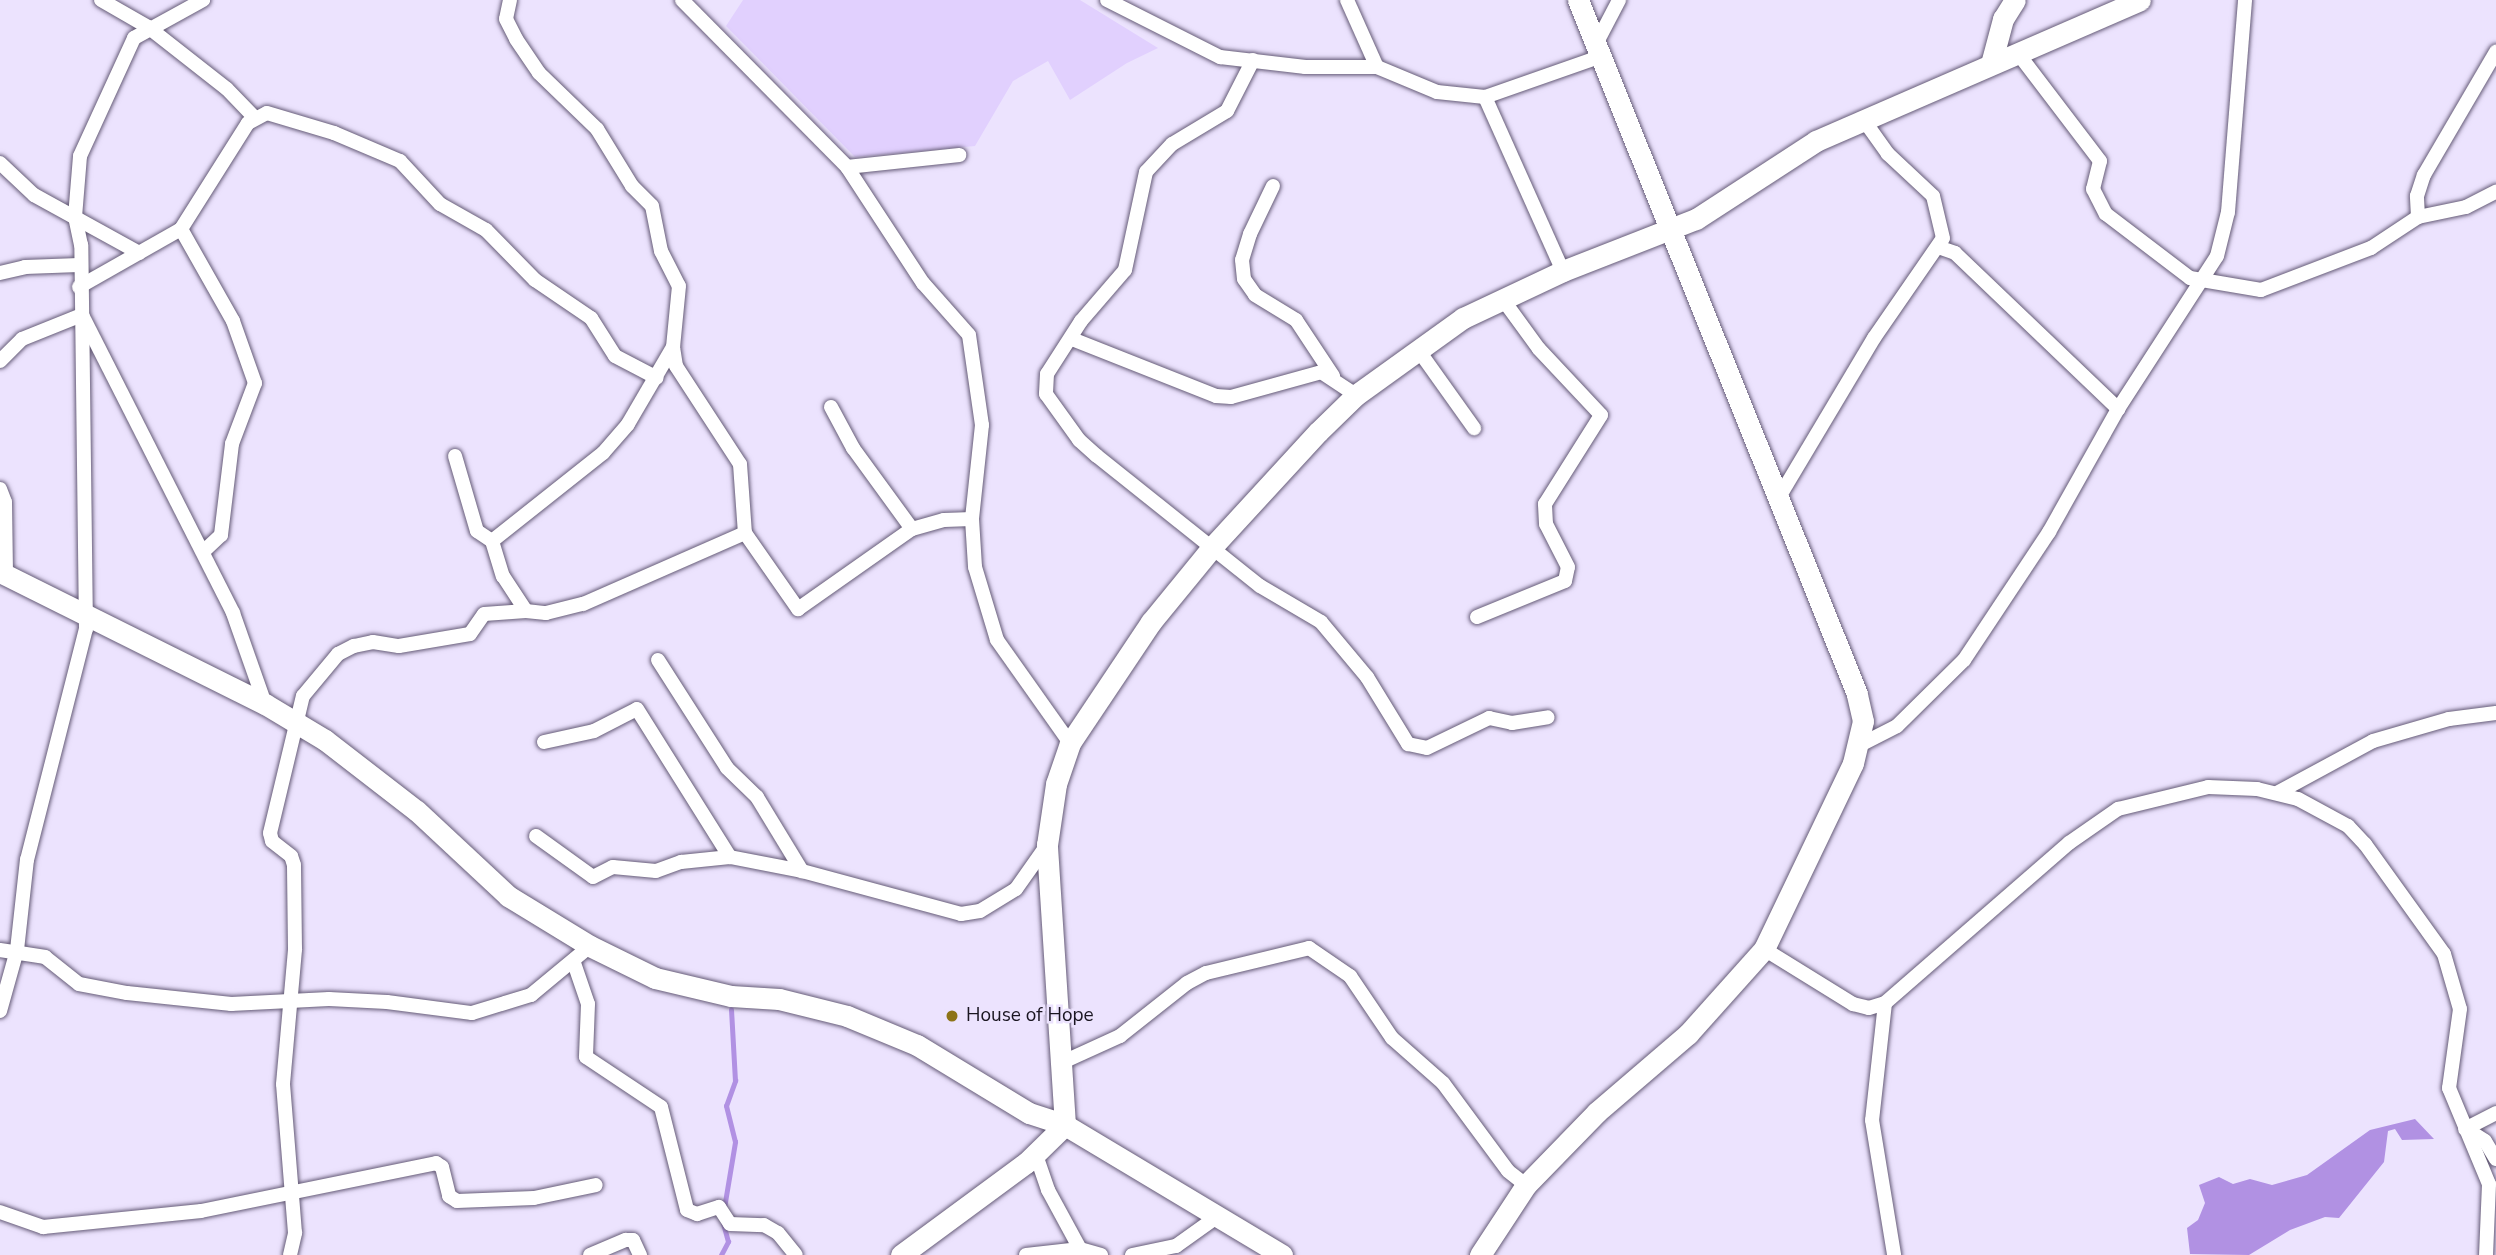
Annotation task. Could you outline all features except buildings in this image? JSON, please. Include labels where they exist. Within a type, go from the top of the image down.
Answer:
[{"type":"street","points":[[101,0],[148,27],[228,89],[253,117]]},
{"type":"street","points":[[0,1012],[17,950],[27,860],[74,687],[87,616],[82,315],[79,287],[81,245],[75,216],[80,156],[125,52],[148,27],[203,0]]},
{"type":"street","points":[[510,0],[506,19],[539,73],[597,129],[632,186],[652,206],[659,222],[662,251],[679,286],[673,347],[676,366],[690,394],[740,464],[745,533],[798,608],[912,529],[944,520],[972,519]]},
{"type":"street","points":[[682,0],[847,167],[923,283],[969,335],[982,425],[972,519],[975,567],[997,640],[1070,743]]},
{"type":"street","points":[[1107,0],[1220,57],[1317,68],[1377,67],[1437,92],[1485,97],[1597,52],[1619,0]]},
{"type":"street","points":[[1347,0],[1377,67]]},
{"type":"street","points":[[1480,1255],[1526,1185],[1598,1112],[1688,1034],[1764,949],[1858,746],[1863,720],[1857,694],[1578,0]]},
{"type":"street","points":[[1991,64],[2003,19],[2015,0]]},
{"type":"street","points":[[911,1252],[1036,1155],[1065,1125],[1047,845],[1056,784],[1070,743],[1151,622],[1214,545],[1356,395],[1463,318],[1502,298],[1563,271],[1670,232],[1816,141],[2140,0]]},
{"type":"street","points":[[1858,746],[1896,726],[1964,660],[2049,532],[2118,408],[2217,256],[2228,212],[2245,0]]},
{"type":"street","points":[[2017,52],[2100,161],[2093,189],[2106,214],[2149,250],[2201,280],[2261,290],[2371,248],[2417,217],[2466,207],[2496,192]]},
{"type":"street","points":[[2417,217],[2417,196],[2424,175],[2496,52]]},
{"type":"street","points":[[1254,60],[1227,111],[1172,144],[1146,173],[1125,270],[1081,321],[1072,339],[1047,374],[1045,387],[1065,422],[1097,456],[1214,545],[1260,586],[1321,622],[1367,677],[1408,744],[1418,749],[1436,745],[1481,719],[1512,723],[1548,717]]},
{"type":"street","points":[[1485,97],[1563,271]]},
{"type":"street","points":[[79,287],[181,229],[253,117],[267,113],[334,133],[400,161],[440,204],[486,230],[535,280],[591,317],[615,356],[657,378]]},
{"type":"street","points":[[1779,499],[1874,338],[1938,247],[1942,224],[1933,196],[1888,154],[1863,120]]},
{"type":"street","points":[[847,167],[959,155]]},
{"type":"street","points":[[0,163],[34,195],[139,253]]},
{"type":"street","points":[[1273,186],[1250,234],[1242,260],[1244,279],[1255,295],[1296,320],[1336,380]]},
{"type":"street","points":[[181,229],[233,321],[255,383],[232,444],[221,535],[203,552]]},
{"type":"street","points":[[1938,247],[1955,253],[2118,408]]},
{"type":"street","points":[[0,273],[25,267],[79,265]]},
{"type":"street","points":[[1477,617],[1565,580],[1568,567],[1546,524],[1545,504],[1601,415],[1539,349],[1502,298]]},
{"type":"street","points":[[82,315],[233,613],[265,704]]},
{"type":"street","points":[[0,361],[22,339],[82,315]]},
{"type":"street","points":[[1072,339],[1216,396],[1247,394],[1266,384],[1321,372],[1356,395]]},
{"type":"street","points":[[492,541],[603,453],[628,424],[673,347]]},
{"type":"street","points":[[1419,351],[1474,428]]},
{"type":"street","points":[[831,407],[860,459],[912,529]]},
{"type":"street","points":[[456,456],[477,531],[492,541],[503,576],[526,611]]},
{"type":"street","points":[[0,489],[5,502],[3,574],[265,704],[297,723],[417,811],[518,903],[590,946],[655,978],[731,996],[779,999],[847,1016],[917,1045],[1029,1112],[1065,1125],[1282,1255]]},
{"type":"street","points":[[290,1255],[295,1233],[283,1084],[295,949],[294,865],[286,850],[272,841],[270,833],[303,696],[338,654],[354,646],[373,642],[399,646],[470,635],[484,614],[526,611],[546,613],[583,604],[745,533]]},
{"type":"street","points":[[659,660],[727,768],[757,797],[802,871]]},
{"type":"street","points":[[544,742],[594,731],[637,709],[730,857]]},
{"type":"street","points":[[2277,793],[2373,741],[2449,719],[2496,713]]},
{"type":"street","points":[[1764,949],[1853,1004],[1869,1008],[1885,1003],[2069,843],[2118,809],[2208,787],[2277,793],[2348,826],[2437,942],[2458,995],[2460,1009],[2448,1073],[2452,1103],[2484,1163],[2489,1184],[2486,1255]]},
{"type":"street","points":[[536,836],[593,877],[612,867],[656,871],[681,862],[730,857],[802,871],[961,914],[980,911],[1016,889],[1047,845]]},
{"type":"street","points":[[0,950],[17,950],[45,957],[79,984],[218,1003],[289,1004],[329,999],[472,1013],[531,995],[574,963],[590,946]]},
{"type":"street","points":[[1063,1062],[1120,1036],[1187,982],[1206,973],[1309,948],[1350,976],[1392,1038],[1443,1083],[1494,1153],[1526,1185]]},
{"type":"street","points":[[574,963],[588,1004],[586,1057],[661,1107],[687,1210],[697,1213],[719,1207],[730,1224],[739,1228],[764,1225],[778,1233],[796,1255]]},
{"type":"street","points":[[1885,1003],[1872,1120],[1894,1255]]},
{"type":"street","points":[[2465,1129],[2496,1113]]},
{"type":"street","points":[[2465,1129],[2485,1141],[2496,1160]]},
{"type":"street","points":[[1036,1155],[1048,1190],[1080,1249]]},
{"type":"street","points":[[0,1212],[43,1227],[201,1211],[436,1163],[442,1167],[449,1196],[457,1202],[534,1198],[596,1185]]},
{"type":"street","points":[[1132,1255],[1176,1246],[1218,1216]]},
{"type":"street","points":[[590,1255],[626,1240],[633,1240],[640,1255]]},
{"type":"street","points":[[1026,1255],[1080,1249],[1101,1255]]},
{"type":"shaded area","points":[[743,0],[1080,0],[1158,48],[1127,63],[1070,100],[1048,61],[1013,81],[975,146],[855,157],[726,26]]},
{"type":"shaded area","points":[[2415,1119],[2434,1139],[2402,1140],[2395,1129],[2388,1131],[2384,1162],[2339,1218],[2325,1217],[2290,1230],[2249,1255],[2190,1254],[2187,1228],[2198,1220],[2205,1203],[2199,1185],[2219,1177],[2233,1184],[2250,1179],[2272,1185],[2307,1175],[2370,1130]]},
{"type":"waterway","points":[[724,1208],[735,1142],[726,1106],[735,1081],[731,1010]]},
{"type":"waterway","points":[[721,1255],[728,1242],[723,1223]]},
{"type":"place","name":"House of Hope","points":[[952,1016]]}]
